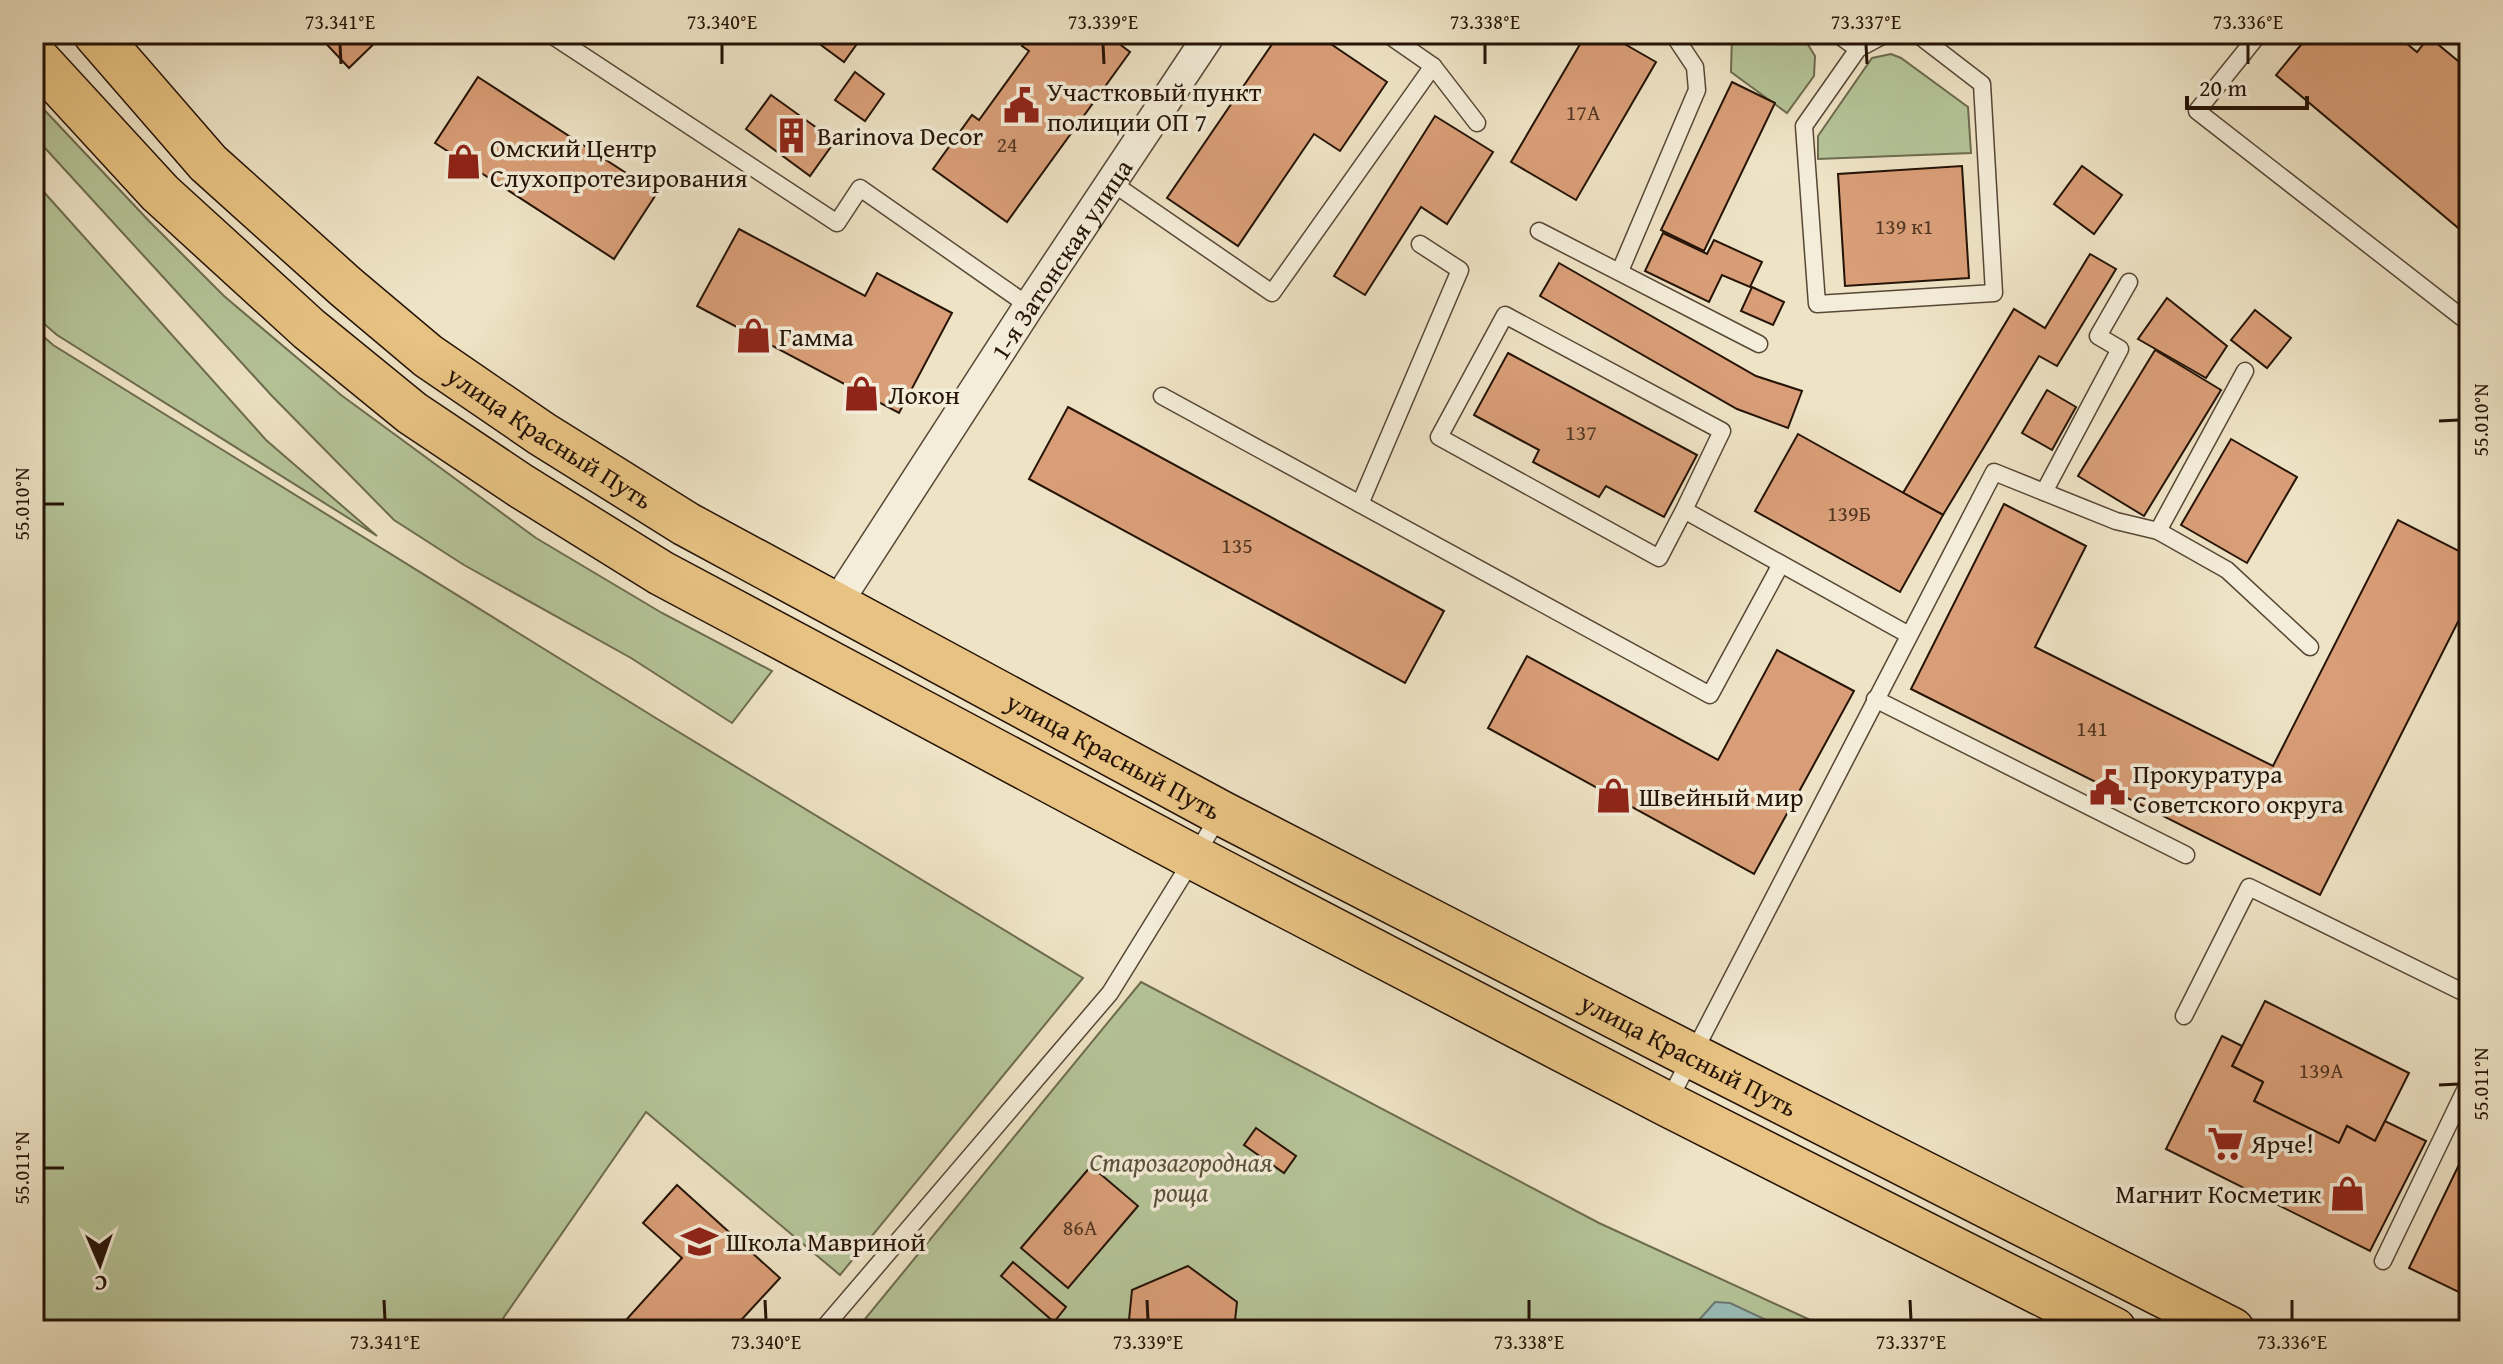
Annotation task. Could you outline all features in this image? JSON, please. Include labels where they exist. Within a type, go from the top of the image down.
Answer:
[{"type":"main road","name":"улица Красный Путь","points":[[96,34],[208,163],[428,356],[542,434],[686,524],[1221,813],[2232,1330]]},
{"type":"main road","name":"улица Красный Путь","points":[[34,56],[160,193],[309,329],[412,413],[521,486],[661,573],[1195,858],[1667,1104],[2114,1330]]},
{"type":"main road","points":[[806,652],[835,606]]},
{"type":"street","name":"1-я Затонская улица","points":[[835,606],[1210,34]]},
{"type":"lane","points":[[550,34],[837,223],[860,188],[1029,306]]},
{"type":"lane","points":[[1387,34],[1433,66],[1477,123]]},
{"type":"lane","points":[[1620,271],[1697,90],[1695,67],[1673,34]]},
{"type":"lane","points":[[1837,34],[1858,49]]},
{"type":"lane","points":[[1886,34],[1858,49],[1804,126],[1817,304],[1994,293],[1982,84],[1917,34]]},
{"type":"lane","points":[[2259,34],[2197,111],[2469,323]]},
{"type":"lane","points":[[1111,182],[1272,293],[1433,66]]},
{"type":"lane","points":[[1539,231],[1759,344]]},
{"type":"lane","points":[[1360,504],[1460,270],[1420,244]]},
{"type":"lane","points":[[2044,492],[2120,349],[2098,336],[2129,282]]},
{"type":"lane","points":[[1505,315],[1722,431],[1684,510],[1659,558],[1439,437],[1505,315]]},
{"type":"lane","points":[[2158,531],[2245,371]]},
{"type":"lane","points":[[1162,396],[1710,695],[1781,564]]},
{"type":"lane","points":[[1667,1104],[1994,472],[2116,521],[2158,531],[2227,570],[2310,647]]},
{"type":"lane","points":[[1684,510],[1909,635]]},
{"type":"lane","points":[[1875,699],[2186,855]]},
{"type":"lane","points":[[822,1330],[1110,993],[1221,813]]},
{"type":"lane","points":[[2184,1016],[2249,887],[2469,995]]},
{"type":"lane","points":[[2383,1261],[2469,1082]]},
{"type":"green space","points":[[1732,34],[1793,34],[1807,43],[1815,56],[1814,76],[1787,113],[1731,72]]},
{"type":"green space","points":[[1891,54],[1968,107],[1971,153],[1818,159],[1818,136],[1872,58]]},
{"type":"green space","points":[[34,99],[224,296],[341,395],[536,538],[662,613],[772,671],[732,723],[631,658],[464,565],[394,520],[272,396],[34,136]]},
{"type":"green space","points":[[34,181],[266,440],[377,536],[57,335],[34,315]]},
{"type":"green space","points":[[34,328],[53,345],[1083,978],[840,1275],[646,1112],[495,1330],[34,1330]]},
{"type":"green space","name":"Старозагородная роща","points":[[1141,982],[1599,1223],[1832,1330],[856,1330]]},
{"type":"water","points":[[1715,1302],[1730,1303],[1788,1330],[1690,1330]]},
{"type":"building","points":[[317,34],[384,34],[349,68]]},
{"type":"building","points":[[806,34],[864,34],[844,62]]},
{"type":"building","points":[[1031,34],[1106,34],[1130,52],[1007,222],[933,169],[972,115],[979,120],[1029,51],[1022,46]]},
{"type":"building","points":[[1279,34],[1316,34],[1387,82],[1340,151],[1314,134],[1238,246],[1167,198]]},
{"type":"building","points":[[1586,34],[1607,34],[1656,62],[1576,200],[1511,162]]},
{"type":"building","points":[[2310,34],[2395,34],[2417,52],[2429,37],[2469,70],[2469,237],[2276,75]]},
{"type":"building","points":[[855,72],[884,94],[865,121],[835,100]]},
{"type":"building","points":[[478,77],[657,193],[614,259],[435,143]]},
{"type":"building","points":[[1732,82],[1775,103],[1704,251],[1661,230]]},
{"type":"building","name":"Barinova Decor","points":[[771,95],[835,141],[810,176],[746,129]]},
{"type":"building","points":[[1435,116],[1493,152],[1447,224],[1421,207],[1365,295],[1334,276]]},
{"type":"building","points":[[1962,166],[1969,278],[1845,286],[1838,174]]},
{"type":"building","points":[[2082,166],[2122,195],[2094,234],[2054,204]]},
{"type":"building","points":[[739,229],[865,296],[877,273],[952,313],[899,413],[697,306]]},
{"type":"building","points":[[1663,233],[1707,254],[1714,240],[1762,262],[1750,287],[1722,275],[1709,302],[1645,271]]},
{"type":"building","points":[[2090,254],[2116,269],[2057,366],[2039,356],[1943,515],[1903,493],[2014,309],[2045,328]]},
{"type":"building","points":[[1559,263],[1756,376],[1802,391],[1788,428],[1737,409],[1540,296]]},
{"type":"building","points":[[1752,287],[1784,302],[1773,325],[1741,311]]},
{"type":"building","points":[[2167,298],[2227,346],[2206,378],[2138,339]]},
{"type":"building","points":[[2255,310],[2291,338],[2267,368],[2231,340]]},
{"type":"building","points":[[2155,350],[2221,390],[2144,516],[2078,476]]},
{"type":"building","points":[[1508,353],[1697,455],[1664,517],[1606,486],[1599,497],[1533,462],[1539,450],[1474,415]]},
{"type":"building","points":[[2047,390],[2076,407],[2052,450],[2022,433]]},
{"type":"building","points":[[1068,407],[1444,611],[1405,683],[1029,479]]},
{"type":"building","points":[[1798,434],[1943,515],[1900,592],[1755,511]]},
{"type":"building","points":[[2231,439],[2297,477],[2247,563],[2181,525]]},
{"type":"building","points":[[2004,504],[2086,546],[2035,647],[2273,766],[2398,520],[2469,556],[2469,600],[2320,895],[1911,689]]},
{"type":"building","points":[[1777,650],[1854,691],[1754,874],[1488,728],[1527,656],[1718,760]]},
{"type":"building","points":[[2265,1001],[2409,1073],[2375,1141],[2347,1126],[2339,1143],[2254,1101],[2263,1082],[2232,1066]]},
{"type":"building","points":[[2222,1036],[2242,1046],[2232,1066],[2263,1082],[2254,1101],[2339,1143],[2347,1126],[2375,1141],[2385,1121],[2426,1141],[2370,1251],[2166,1149]]},
{"type":"building","points":[[1256,1128],[1296,1156],[1284,1173],[1244,1145]]},
{"type":"building","points":[[2469,1144],[2469,1297],[2409,1268]]},
{"type":"building","points":[[1091,1166],[1138,1206],[1068,1288],[1021,1248]]},
{"type":"building","name":"Школа Мавриной","points":[[677,1185],[780,1278],[732,1330],[617,1330],[682,1258],[643,1223]]},
{"type":"building","points":[[1013,1262],[1066,1307],[1054,1322],[1001,1276]]},
{"type":"building","points":[[1188,1266],[1237,1302],[1234,1330],[1128,1330],[1132,1290]]},
{"type":"place","name":"Участковый пункт полиции ОП 7","points":[[1021,106]]},
{"type":"place","name":"Barinova Decor","points":[[791,135]]},
{"type":"place","name":"Омский Центр Слухопротезирования","points":[[464,162]]},
{"type":"place","name":"Гамма","points":[[753,336]]},
{"type":"place","name":"Локон","points":[[862,394]]},
{"type":"place","name":"Прокуратура Советского округа","points":[[2107,788]]},
{"type":"place","name":"Швейный мир","points":[[1613,796]]},
{"type":"place","name":"Ярче!","points":[[2225,1143]]},
{"type":"place","name":"Магнит Косметик","points":[[2347,1193]]},
{"type":"place","name":"Школа Мавриной","points":[[700,1241]]}]
